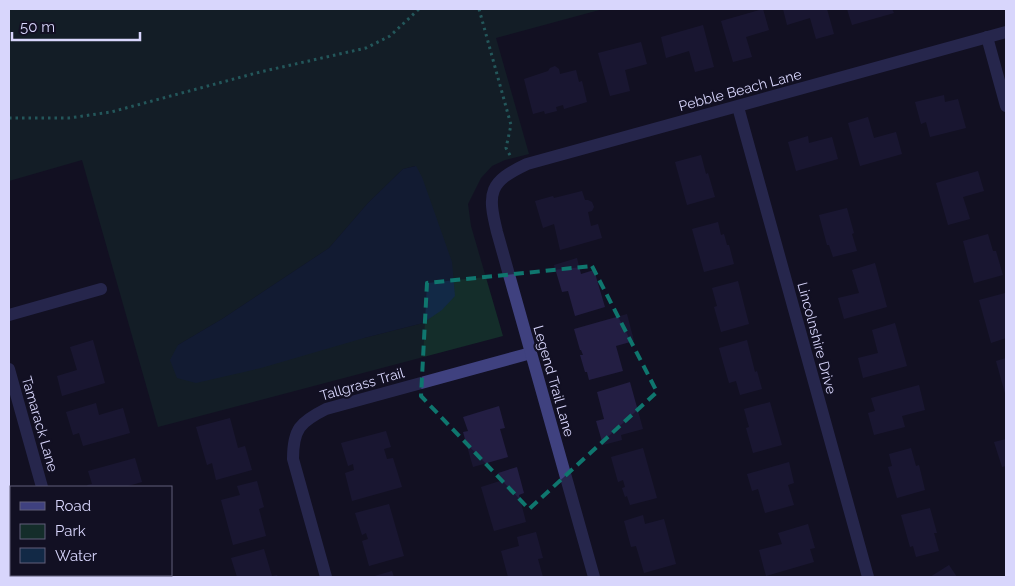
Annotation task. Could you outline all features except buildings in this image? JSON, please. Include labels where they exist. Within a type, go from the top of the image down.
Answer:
[{"type":"street","name":"Pebble Beach Lane","points":[[493,192],[497,183],[508,173],[527,164],[1006,32]]},
{"type":"street","points":[[987,37],[1006,106]]},
{"type":"street","name":"Lincolnshire Drive","points":[[738,107],[868,577]]},
{"type":"street","name":"Legend Trail Lane","points":[[493,192],[491,203],[494,223],[594,577]]},
{"type":"street","points":[[9,315],[101,289]]},
{"type":"street","name":"Tallgrass Trail","points":[[326,577],[293,459],[293,444],[297,431],[308,418],[326,409],[531,353]]},
{"type":"street","name":"Tamarack Lane","points":[[9,369],[42,486]]},
{"type":"path","points":[[9,118],[69,118],[111,112],[260,72],[366,48],[390,36],[419,9]]},
{"type":"path","points":[[479,9],[511,125],[506,148],[516,170]]},
{"type":"highlighted area","points":[[592,266],[657,392],[529,509],[421,396],[427,283]]},
{"type":"green space","points":[[9,9],[603,9],[496,38],[529,154],[505,160],[492,166],[481,178],[468,204],[471,226],[503,336],[158,427],[82,160],[9,181]],"holes":[[[415,166],[423,323],[364,338],[178,345],[222,319],[329,248],[368,203],[403,169]]]},
{"type":"water","points":[[416,166],[422,177],[452,262],[455,296],[442,310],[423,323],[261,368],[196,383],[177,378],[170,360],[178,345],[222,319],[329,248],[368,203],[403,169]]}]
